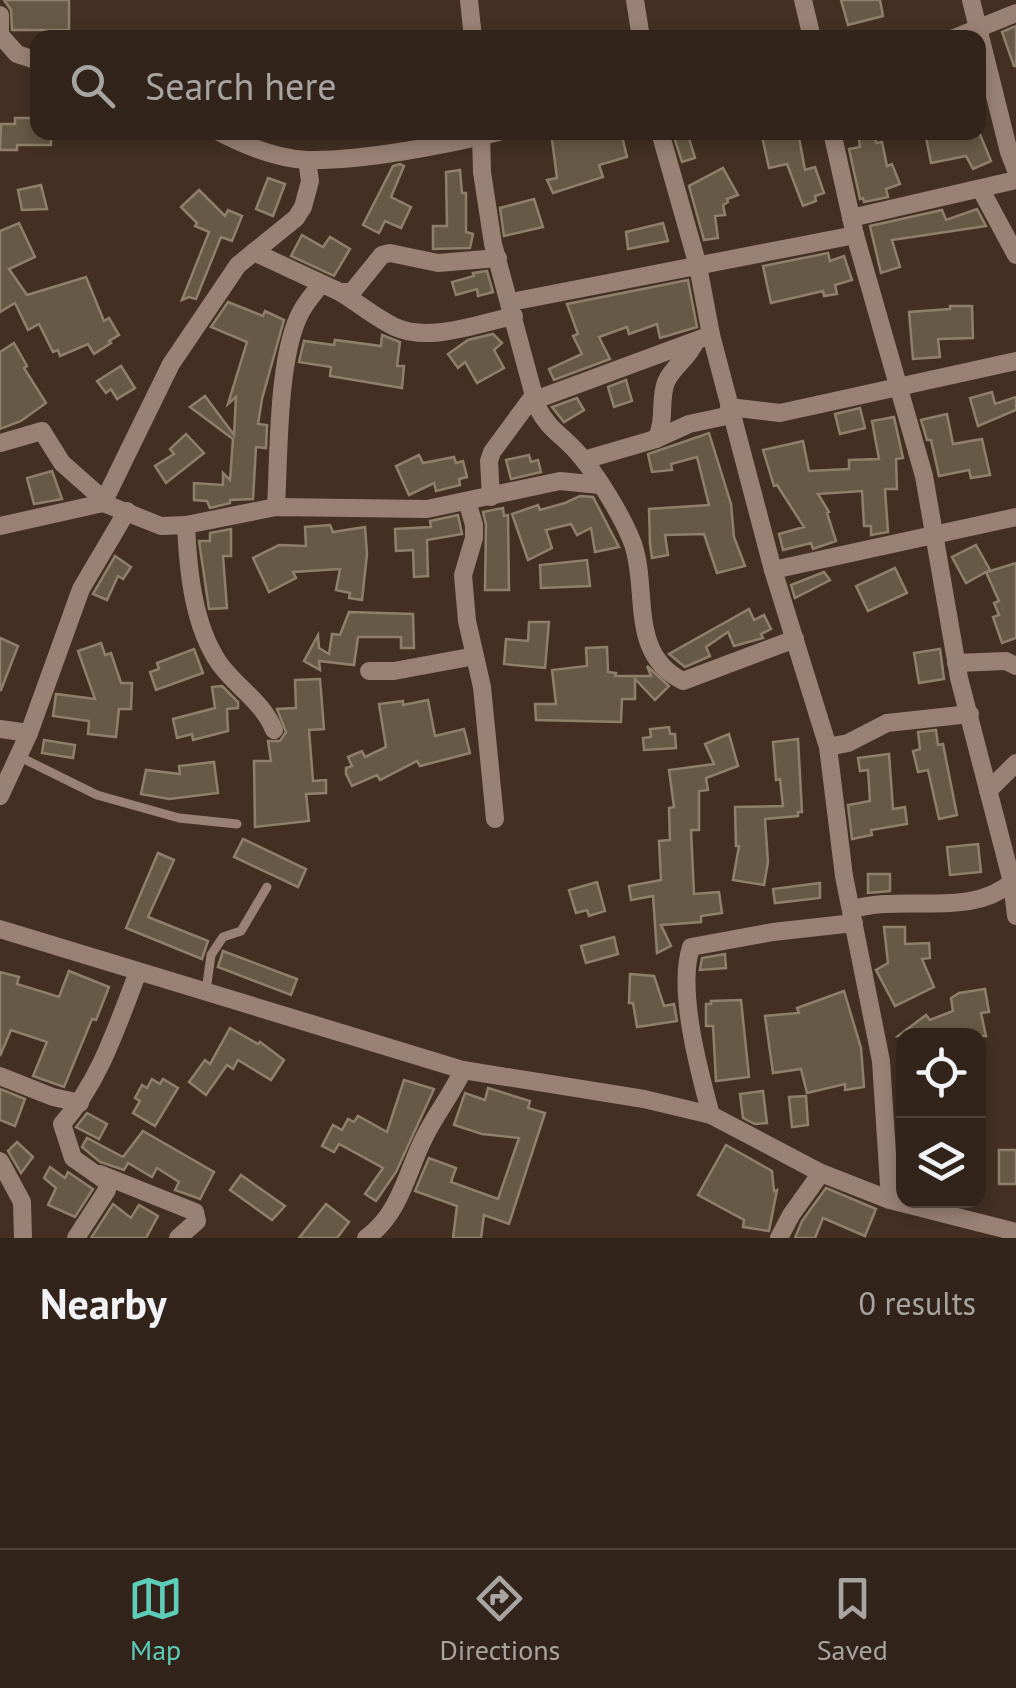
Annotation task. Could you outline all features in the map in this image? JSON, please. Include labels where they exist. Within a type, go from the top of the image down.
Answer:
[{"type":"street","points":[[470,0],[472,30]]},
{"type":"street","points":[[634,0],[640,30]]},
{"type":"street","points":[[804,0],[810,30]]},
{"type":"street","points":[[971,0],[977,28]]},
{"type":"street","points":[[972,30],[1016,13]]},
{"type":"street","points":[[0,14],[0,35],[17,54],[30,58]]},
{"type":"street","points":[[986,56],[1010,132],[1016,170]]},
{"type":"street","points":[[239,140],[268,152],[307,160],[445,140]]},
{"type":"street","points":[[487,140],[484,188],[535,398],[550,430],[584,460],[632,542],[642,623],[660,664],[683,681],[795,639]]},
{"type":"street","points":[[662,140],[698,266],[703,338],[730,411],[773,570],[828,748],[832,799],[881,1060],[890,1200]]},
{"type":"street","points":[[834,140],[853,227],[924,476],[956,664],[988,791],[1009,853],[1016,916]]},
{"type":"street","points":[[104,502],[171,364],[238,265],[303,208],[310,180],[307,160]]},
{"type":"street","points":[[254,252],[340,292],[392,326],[407,331],[444,331],[512,309],[853,227],[1016,180]]},
{"type":"street","points":[[982,190],[1016,255]]},
{"type":"street","points":[[340,292],[352,292],[382,255],[390,253],[438,263],[498,258]]},
{"type":"street","points":[[276,506],[282,396],[296,324],[302,308],[321,284]]},
{"type":"street","points":[[491,497],[492,452],[535,398],[703,338]]},
{"type":"street","points":[[656,438],[665,383],[703,338]]},
{"type":"street","points":[[584,460],[730,411],[780,414],[1016,360]]},
{"type":"street","points":[[0,443],[42,430],[62,463],[104,502],[161,526],[186,525],[276,506],[428,508],[560,482],[600,485]]},
{"type":"street","points":[[467,501],[474,538],[463,575],[467,621],[482,688],[495,819]]},
{"type":"street","points":[[0,526],[104,502]]},
{"type":"street","points":[[0,796],[29,732],[80,589],[127,511]]},
{"type":"street","points":[[773,570],[1016,517]]},
{"type":"street","points":[[186,525],[188,571],[196,608],[217,661],[268,716],[274,730]]},
{"type":"street","points":[[368,671],[394,671],[475,656]]},
{"type":"street","points":[[956,664],[1006,661],[1016,666]]},
{"type":"street","points":[[828,748],[887,724],[970,714]]},
{"type":"street","points":[[0,729],[29,732]]},
{"type":"street","points":[[988,791],[1016,762]]},
{"type":"street","points":[[711,1115],[695,1056],[688,985],[691,947],[852,916],[878,905],[988,898],[1012,882]]},
{"type":"street","points":[[0,929],[463,1070],[644,1099],[711,1115],[822,1172],[890,1200],[1016,1232]]},
{"type":"street","points":[[138,972],[104,1061],[80,1103],[62,1124],[72,1158],[100,1174],[195,1212],[197,1222],[178,1238]]},
{"type":"street","points":[[377,1235],[404,1191],[424,1138],[463,1070]]},
{"type":"street","points":[[0,1076],[80,1103]]},
{"type":"street","points":[[0,1162],[22,1202],[24,1238]]},
{"type":"street","points":[[779,1238],[791,1214],[822,1172]]},
{"type":"street","points":[[76,1238],[107,1190],[107,1182],[100,1174]]},
{"type":"lane","points":[[18,756],[97,795],[179,818],[237,824]]},
{"type":"lane","points":[[206,994],[211,954],[223,938],[240,931],[267,886]]},
{"type":"building","points":[[4,0],[69,0],[69,30],[12,30],[11,10]]},
{"type":"building","points":[[841,0],[880,0],[883,16],[848,25]]},
{"type":"building","points":[[1016,26],[1016,66],[1014,66],[1002,32]]},
{"type":"building","points":[[15,118],[30,118],[30,140],[51,140],[51,145],[17,145],[17,150],[0,150],[1,124],[15,124]]},
{"type":"building","points":[[552,140],[623,140],[627,157],[599,165],[603,177],[553,193],[547,180],[557,178]]},
{"type":"building","points":[[675,140],[689,140],[695,158],[682,162]]},
{"type":"building","points":[[763,140],[799,140],[805,170],[815,167],[824,193],[803,206],[787,164],[769,168]]},
{"type":"building","points":[[859,140],[882,142],[887,166],[892,164],[900,184],[886,189],[888,197],[864,202],[860,199],[849,149],[860,147]]},
{"type":"building","points":[[927,140],[982,140],[991,161],[973,169],[966,156],[931,163]]},
{"type":"building","points":[[393,166],[404,166],[391,197],[411,207],[401,228],[385,221],[379,233],[363,225]]},
{"type":"building","points":[[723,168],[738,195],[723,205],[725,215],[715,216],[718,238],[704,240],[689,186]]},
{"type":"building","points":[[460,170],[462,193],[466,193],[466,232],[473,234],[470,248],[433,249],[433,226],[447,226],[446,172]]},
{"type":"building","points":[[268,178],[285,184],[273,216],[256,209]]},
{"type":"building","points":[[41,185],[47,209],[22,210],[18,190]]},
{"type":"building","points":[[199,190],[225,216],[228,210],[242,216],[232,241],[221,237],[196,299],[182,300],[209,232],[195,226],[197,223],[181,207]]},
{"type":"building","points":[[534,199],[543,227],[504,236],[500,208]]},
{"type":"building","points":[[977,209],[986,226],[892,240],[900,267],[881,273],[870,226],[942,210],[946,220]]},
{"type":"building","points":[[19,223],[35,257],[9,269],[27,295],[86,277],[104,321],[109,318],[119,335],[111,343],[94,354],[88,344],[60,356],[58,350],[53,352],[39,324],[28,330],[15,303],[0,312],[0,231]]},
{"type":"building","points":[[663,223],[668,241],[628,249],[626,232]]},
{"type":"building","points":[[302,235],[323,247],[330,237],[350,249],[334,276],[291,256]]},
{"type":"building","points":[[828,253],[830,261],[844,256],[852,280],[835,285],[837,294],[824,296],[823,291],[771,303],[763,266]]},
{"type":"building","points":[[487,271],[493,292],[478,296],[477,289],[456,295],[452,282]]},
{"type":"building","points":[[688,280],[697,327],[660,338],[657,324],[629,334],[627,327],[599,337],[610,359],[554,380],[549,369],[582,354],[573,336],[578,334],[567,304]]},
{"type":"building","points":[[228,302],[284,320],[262,399],[258,424],[267,425],[266,448],[256,447],[253,499],[230,500],[210,508],[207,501],[194,500],[194,483],[223,485],[223,473],[230,480],[233,439],[190,407],[205,396],[234,435],[236,397],[228,404],[247,342],[211,327]]},
{"type":"building","points":[[972,306],[973,338],[938,339],[940,357],[913,359],[909,312]]},
{"type":"building","points":[[493,334],[502,343],[494,350],[504,368],[477,383],[465,362],[458,368],[448,354],[468,340]]},
{"type":"building","points":[[382,335],[400,342],[397,366],[404,366],[402,388],[330,376],[331,367],[299,362],[304,341],[334,345],[335,340],[381,346]]},
{"type":"building","points":[[14,343],[46,403],[21,421],[0,429],[0,352]]},
{"type":"building","points":[[121,366],[135,388],[117,399],[111,389],[106,393],[97,381]]},
{"type":"building","points":[[626,380],[632,401],[614,407],[608,387]]},
{"type":"building","points":[[992,392],[995,404],[1016,397],[1016,410],[978,426],[970,398]]},
{"type":"building","points":[[577,398],[584,410],[564,422],[552,407]]},
{"type":"building","points":[[860,408],[865,428],[840,434],[835,414]]},
{"type":"building","points":[[947,414],[953,444],[982,439],[990,475],[971,478],[969,470],[939,476],[931,440],[927,440],[921,420]]},
{"type":"building","points":[[894,417],[903,458],[896,459],[897,489],[885,489],[888,532],[871,535],[871,526],[864,526],[862,491],[818,494],[829,512],[836,541],[813,549],[811,543],[783,550],[779,534],[804,527],[777,485],[774,486],[763,450],[803,441],[809,471],[849,469],[849,460],[879,459],[872,421]]},
{"type":"building","points":[[709,433],[731,504],[734,537],[745,566],[717,573],[704,534],[665,535],[668,555],[652,558],[650,544],[649,509],[709,505],[697,457],[671,464],[672,470],[652,472],[648,454]]},
{"type":"building","points":[[186,434],[204,453],[166,483],[155,466],[174,454],[170,449]]},
{"type":"building","points":[[419,455],[423,463],[454,457],[456,463],[463,461],[467,477],[459,479],[460,485],[436,491],[434,483],[409,495],[396,466]]},
{"type":"building","points":[[529,455],[531,462],[538,460],[541,472],[511,479],[506,460]]},
{"type":"building","points":[[52,471],[62,499],[34,504],[27,478]]},
{"type":"building","points":[[580,496],[593,497],[619,547],[595,552],[591,528],[577,535],[571,524],[546,530],[552,548],[528,560],[512,514],[538,505],[540,510]]},
{"type":"building","points":[[503,508],[504,516],[508,515],[509,590],[485,590],[483,512]]},
{"type":"building","points":[[458,515],[462,534],[427,540],[428,576],[414,577],[413,550],[396,551],[395,529],[431,527],[430,521]]},
{"type":"building","points":[[330,525],[333,532],[365,527],[367,554],[362,600],[336,590],[340,569],[293,572],[296,578],[269,592],[253,558],[279,545],[306,546],[305,527]]},
{"type":"building","points":[[231,529],[231,556],[223,556],[227,608],[209,609],[199,541],[210,541],[210,533]]},
{"type":"building","points":[[976,545],[990,570],[987,572],[1016,563],[1016,638],[1002,643],[993,617],[999,615],[994,603],[999,601],[986,572],[966,583],[952,557]]},
{"type":"building","points":[[115,556],[131,567],[123,579],[118,576],[107,600],[93,594]]},
{"type":"building","points":[[587,560],[590,586],[541,588],[540,565]]},
{"type":"building","points":[[895,568],[907,593],[868,611],[856,586]]},
{"type":"building","points":[[824,572],[830,580],[795,598],[791,585]]},
{"type":"building","points":[[749,609],[754,620],[764,615],[771,629],[761,634],[763,638],[734,646],[728,632],[706,647],[710,656],[685,667],[669,654]]},
{"type":"building","points":[[349,612],[413,614],[414,648],[401,648],[401,637],[358,637],[354,665],[319,661],[320,670],[304,661],[318,635],[319,648],[329,654],[332,634],[340,635]]},
{"type":"building","points":[[529,622],[549,622],[545,668],[504,664],[506,639],[528,641]]},
{"type":"building","points":[[0,638],[18,646],[1,690],[0,690]]},
{"type":"building","points":[[101,643],[105,655],[111,653],[121,683],[132,683],[131,709],[119,709],[116,737],[88,734],[89,721],[53,716],[56,694],[95,699],[78,651]]},
{"type":"building","points":[[607,647],[608,672],[616,673],[615,676],[651,676],[647,666],[669,686],[655,700],[635,679],[635,699],[622,699],[621,722],[536,720],[535,704],[556,704],[552,670],[587,666],[586,648]]},
{"type":"building","points":[[194,649],[203,673],[156,690],[150,672],[159,669],[157,663]]},
{"type":"building","points":[[940,649],[944,679],[919,683],[914,653]]},
{"type":"building","points":[[320,679],[324,729],[309,730],[313,781],[326,780],[326,793],[306,794],[309,821],[255,827],[254,761],[271,761],[268,741],[280,741],[286,732],[277,709],[296,708],[295,680]]},
{"type":"building","points":[[222,686],[238,702],[238,708],[227,709],[228,731],[193,740],[192,734],[177,738],[173,719],[215,708],[212,687]]},
{"type":"building","points":[[428,700],[435,736],[464,729],[470,753],[420,766],[417,761],[380,780],[377,775],[352,786],[346,774],[346,768],[352,766],[348,757],[362,751],[365,757],[386,747],[379,704]]},
{"type":"building","points":[[669,727],[670,734],[675,734],[676,748],[644,750],[643,738],[651,737],[650,729]]},
{"type":"building","points":[[936,730],[938,745],[943,744],[957,815],[939,819],[928,770],[918,772],[913,751],[920,749],[918,732]]},
{"type":"building","points":[[729,734],[738,766],[706,778],[708,790],[699,791],[699,830],[691,830],[694,894],[719,892],[722,913],[701,916],[701,922],[661,925],[671,946],[657,953],[653,896],[631,900],[629,886],[661,880],[659,841],[670,840],[669,808],[674,807],[669,770],[714,764],[705,744]]},
{"type":"building","points":[[798,739],[802,812],[798,816],[765,819],[768,862],[764,885],[733,880],[739,846],[735,807],[783,806],[773,742]]},
{"type":"building","points":[[44,740],[75,745],[73,758],[42,753]]},
{"type":"building","points":[[889,754],[893,809],[905,807],[907,824],[871,830],[872,835],[852,839],[848,805],[870,801],[868,770],[860,771],[858,758]]},
{"type":"building","points":[[214,762],[218,793],[169,799],[141,794],[146,770],[180,774],[179,766]]},
{"type":"building","points":[[243,839],[306,869],[298,887],[234,857]]},
{"type":"building","points":[[978,844],[981,872],[950,875],[947,847]]},
{"type":"building","points":[[158,853],[174,860],[148,917],[208,941],[202,959],[126,928]]},
{"type":"building","points":[[868,874],[890,874],[890,891],[868,893]]},
{"type":"building","points":[[597,882],[605,911],[589,916],[587,910],[576,913],[569,890]]},
{"type":"building","points":[[820,883],[820,898],[775,903],[773,889]]},
{"type":"building","points":[[884,927],[905,927],[905,944],[929,943],[930,958],[922,959],[934,987],[895,1006],[876,970],[888,963]]},
{"type":"building","points":[[614,937],[618,954],[586,963],[581,946]]},
{"type":"building","points":[[223,951],[297,979],[291,995],[218,967]]},
{"type":"building","points":[[725,954],[726,968],[700,970],[702,958]]},
{"type":"building","points":[[69,971],[109,987],[64,1087],[33,1076],[47,1042],[11,1030],[0,1056],[0,972],[19,977],[17,984],[59,997]]},
{"type":"building","points":[[630,974],[654,976],[664,1006],[674,1004],[677,1021],[637,1027],[633,1003],[629,1003]]},
{"type":"building","points":[[985,989],[989,1012],[981,1013],[984,1028],[909,1028],[926,1015],[930,1020],[953,1011],[951,998]]},
{"type":"building","points":[[844,991],[861,1048],[864,1087],[845,1090],[845,1084],[807,1093],[801,1069],[773,1073],[765,1016],[799,1013],[797,1008]]},
{"type":"building","points":[[741,1000],[749,1077],[716,1081],[713,1026],[706,1026],[706,1004]]},
{"type":"building","points":[[230,1028],[260,1042],[284,1060],[271,1080],[238,1060],[233,1069],[227,1065],[206,1095],[189,1082],[205,1060],[210,1064]]},
{"type":"building","points":[[152,1079],[160,1084],[163,1079],[178,1088],[155,1126],[133,1113],[142,1085],[147,1088]]},
{"type":"building","points":[[404,1080],[434,1089],[396,1172],[376,1201],[365,1194],[383,1168],[339,1144],[334,1152],[322,1146],[333,1125],[342,1130],[348,1119],[354,1122],[358,1116],[387,1132]]},
{"type":"building","points":[[488,1088],[530,1101],[528,1108],[545,1113],[509,1224],[484,1215],[481,1238],[453,1238],[457,1206],[415,1191],[429,1158],[456,1168],[451,1182],[498,1199],[519,1138],[482,1134],[454,1125],[465,1093],[485,1100]]},
{"type":"building","points":[[0,1089],[25,1099],[15,1126],[0,1120]]},
{"type":"building","points":[[763,1091],[767,1123],[755,1124],[743,1118],[740,1094]]},
{"type":"building","points":[[806,1096],[808,1125],[792,1127],[789,1097]]},
{"type":"building","points":[[87,1113],[107,1124],[99,1139],[76,1127]]},
{"type":"building","points":[[143,1131],[214,1172],[200,1199],[175,1190],[179,1182],[157,1168],[152,1177],[128,1163],[124,1170],[100,1162],[82,1147],[87,1138],[123,1157]]},
{"type":"building","points":[[17,1142],[33,1157],[21,1173],[8,1151]]},
{"type":"building","points":[[726,1145],[772,1171],[774,1191],[777,1190],[769,1231],[743,1227],[744,1220],[698,1195]]},
{"type":"building","points":[[999,1150],[1016,1150],[1016,1184],[999,1184]]},
{"type":"building","points":[[50,1167],[65,1178],[68,1172],[93,1189],[75,1217],[48,1205],[56,1188],[44,1178]]},
{"type":"building","points":[[241,1175],[285,1206],[272,1220],[230,1190]]},
{"type":"building","points":[[826,1188],[876,1209],[865,1236],[823,1218],[815,1238],[795,1238],[802,1221]]},
{"type":"building","points":[[113,1204],[131,1218],[139,1205],[158,1216],[146,1238],[91,1238]]},
{"type":"building","points":[[326,1204],[349,1222],[337,1238],[299,1238]]}]
